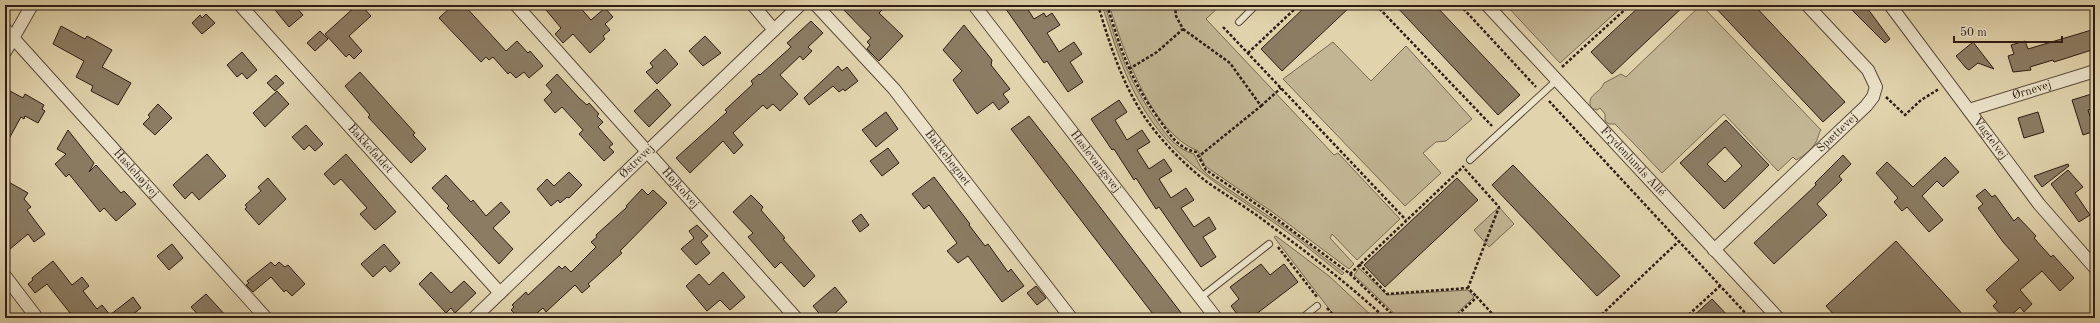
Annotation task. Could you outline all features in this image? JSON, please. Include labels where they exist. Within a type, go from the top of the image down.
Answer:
[{"type":"street","points":[[5,52],[9,34],[32,5]]},
{"type":"street","name":"Bakkefaldet","points":[[240,5],[500,292]]},
{"type":"street","name":"Højkolvej","points":[[516,5],[648,151],[794,317]]},
{"type":"street","points":[[753,5],[774,30]]},
{"type":"street","name":"Østrevej","points":[[474,318],[800,5]]},
{"type":"street","name":"Bakkehegnet","points":[[816,5],[894,89],[1072,318]]},
{"type":"street","name":"Haslevangsvej","points":[[974,5],[1216,318]]},
{"type":"street","name":"Frydenlunds Allé","points":[[1487,5],[1778,318]]},
{"type":"street","points":[[1807,5],[1868,70],[1876,87]]},
{"type":"street","name":"Vagtelvej","points":[[1890,5],[1950,83],[2039,204],[2093,262]]},
{"type":"street","name":"Haslehøjvej","points":[[9,34],[266,318]]},
{"type":"street","name":"Ørnevej","points":[[1969,110],[2095,71]]},
{"type":"street","name":"Spættevej","points":[[1714,250],[1866,106],[1873,97],[1876,87]]},
{"type":"street","points":[[5,276],[37,318]]},
{"type":"lane","points":[[1239,22],[1256,5]]},
{"type":"lane","points":[[1470,160],[1542,93],[1555,78]]},
{"type":"lane","points":[[1200,298],[1273,244]]},
{"type":"lane","points":[[1302,318],[1320,304]]},
{"type":"path","points":[[1098,5],[1113,54],[1122,75],[1142,114],[1155,131],[1186,164],[1206,181],[1279,232],[1338,276],[1385,318]]},
{"type":"path","points":[[1107,5],[1120,51],[1140,92],[1170,136],[1184,148],[1196,152],[1206,170],[1225,185],[1264,210],[1350,274],[1396,318]]},
{"type":"path","points":[[1175,5],[1176,16],[1183,29],[1230,63],[1261,106]]},
{"type":"path","points":[[1248,53],[1299,5]]},
{"type":"path","points":[[1376,5],[1491,124]]},
{"type":"path","points":[[1460,5],[1750,318]]},
{"type":"path","points":[[1555,78],[1630,5]]},
{"type":"path","points":[[1223,27],[1406,220]]},
{"type":"path","points":[[1129,69],[1157,52],[1183,29]]},
{"type":"path","points":[[1876,87],[1905,115],[1921,100],[1950,83]]},
{"type":"path","points":[[1198,157],[1281,88]]},
{"type":"path","points":[[1350,274],[1470,160]]},
{"type":"path","points":[[1463,167],[1499,207],[1468,288]]},
{"type":"path","points":[[1275,235],[1279,232]]},
{"type":"path","points":[[1598,318],[1679,241]]},
{"type":"path","points":[[1273,244],[1320,304]]},
{"type":"path","points":[[1359,264],[1387,294],[1468,288],[1496,318]]},
{"type":"path","points":[[1685,318],[1720,286]]},
{"type":"path","points":[[1454,318],[1477,297]]},
{"type":"path","points":[[1326,307],[1336,318]]},
{"type":"shaded area","points":[[1102,5],[1105,5],[1125,65],[1138,92],[1168,136],[1182,149],[1194,154],[1201,168],[1209,176],[1286,228],[1344,273],[1342,275],[1286,231],[1200,171],[1171,145],[1145,111],[1131,86],[1120,60]]},
{"type":"shaded area","points":[[1109,5],[1221,5],[1206,19],[1334,155],[1338,153],[1400,219],[1357,260],[1332,234],[1330,238],[1354,264],[1349,269],[1271,211],[1205,166],[1198,151],[1181,141],[1166,127],[1153,109],[1141,88],[1122,45]]},
{"type":"shaded area","points":[[1506,5],[1624,5],[1560,63]]},
{"type":"shaded area","points":[[1701,5],[1821,130],[1816,142],[1802,157],[1796,160],[1793,157],[1778,171],[1724,114],[1662,173],[1615,124],[1609,124],[1605,121],[1605,114],[1600,108],[1597,110],[1591,108],[1590,100],[1600,90],[1604,83],[1621,74],[1626,77]]},
{"type":"shaded area","points":[[1333,42],[1371,81],[1406,46],[1472,119],[1446,141],[1436,142],[1423,153],[1441,173],[1405,206],[1283,79]]},
{"type":"shaded area","points":[[1499,207],[1514,224],[1489,247],[1474,230]]},
{"type":"shaded area","points":[[1276,236],[1329,276],[1374,318],[1339,318],[1333,314],[1274,237]]},
{"type":"shaded area","points":[[1359,268],[1387,295],[1468,290],[1474,297],[1452,318],[1399,318],[1354,275]]},
{"type":"building","points":[[271,5],[294,5],[303,15],[289,27]]},
{"type":"building","points":[[357,5],[361,5],[371,16],[349,36],[362,51],[354,59],[349,54],[346,57],[325,34]]},
{"type":"building","points":[[453,5],[464,5],[506,51],[517,41],[528,53],[530,51],[543,66],[529,78],[524,72],[516,78],[510,72],[508,74],[493,57],[489,60],[486,57],[481,62],[439,18]]},
{"type":"building","points":[[542,5],[578,5],[591,20],[605,8],[613,17],[605,24],[610,30],[603,36],[605,39],[590,53],[573,34],[563,43],[555,34],[561,28]]},
{"type":"building","points":[[839,5],[887,5],[879,13],[903,36],[879,61],[867,49],[870,45],[867,42],[871,38]]},
{"type":"building","points":[[1003,5],[1025,5],[1034,19],[1044,13],[1046,17],[1052,13],[1060,25],[1047,33],[1059,52],[1074,42],[1082,54],[1070,62],[1083,82],[1068,92],[1047,61],[1044,63]]},
{"type":"building","points":[[1307,5],[1352,5],[1282,71],[1261,49]]},
{"type":"building","points":[[1395,5],[1435,5],[1520,95],[1498,115]]},
{"type":"building","points":[[1641,5],[1685,5],[1612,74],[1591,52]]},
{"type":"building","points":[[1713,5],[1754,5],[1845,102],[1823,122]]},
{"type":"building","points":[[1847,5],[1865,5],[1890,39],[1885,43]]},
{"type":"building","points":[[206,14],[215,23],[202,34],[192,23],[200,15],[202,18]]},
{"type":"building","points":[[811,21],[823,33],[808,47],[812,51],[803,60],[800,56],[780,75],[798,94],[780,111],[773,104],[767,109],[763,105],[733,133],[743,145],[734,154],[723,141],[690,173],[676,158],[727,112],[725,110],[753,84],[751,81],[759,74],[760,75],[791,47],[787,43]]},
{"type":"building","points":[[964,25],[992,60],[991,65],[1010,89],[1003,94],[1009,102],[999,110],[993,102],[977,114],[953,80],[962,71],[943,50]]},
{"type":"building","points":[[61,26],[85,39],[87,36],[112,50],[102,67],[131,83],[118,105],[91,91],[93,86],[76,77],[84,61],[53,44]]},
{"type":"building","points":[[2095,29],[2095,49],[2054,62],[2053,60],[2030,67],[2031,70],[2013,72],[2008,56],[2014,54],[2011,45],[2025,41],[2028,49]]},
{"type":"building","points":[[320,31],[328,39],[315,51],[307,43]]},
{"type":"building","points":[[705,36],[721,53],[703,66],[689,51]]},
{"type":"building","points":[[1973,42],[1994,69],[1978,63],[1969,70],[1956,56]]},
{"type":"building","points":[[665,49],[678,64],[657,84],[646,72],[653,67],[650,63]]},
{"type":"building","points":[[242,52],[257,70],[247,79],[242,73],[237,77],[227,65]]},
{"type":"building","points":[[838,66],[842,71],[847,67],[858,81],[845,91],[843,89],[839,92],[833,86],[809,105],[804,98]]},
{"type":"building","points":[[360,72],[415,133],[413,135],[426,149],[411,163],[368,117],[370,115],[345,86]]},
{"type":"building","points":[[557,74],[579,98],[587,105],[589,103],[599,114],[597,116],[603,122],[598,127],[613,144],[609,147],[614,152],[604,161],[579,134],[583,130],[562,107],[555,113],[544,100],[552,92],[546,85]]},
{"type":"building","points":[[276,75],[284,83],[275,91],[267,83]]},
{"type":"building","points":[[657,89],[671,105],[649,127],[634,111]]},
{"type":"building","points":[[10,91],[23,98],[25,94],[44,105],[42,109],[45,111],[38,123],[25,116],[24,119],[21,117],[5,146],[5,99]]},
{"type":"building","points":[[277,91],[289,104],[265,127],[253,113]]},
{"type":"building","points":[[2095,93],[2095,108],[2088,110],[2095,131],[2083,135],[2072,100]]},
{"type":"building","points":[[1119,100],[1127,112],[1115,120],[1127,140],[1142,130],[1150,142],[1137,150],[1149,169],[1164,159],[1172,171],[1159,179],[1171,198],[1186,188],[1194,200],[1181,208],[1194,227],[1209,217],[1216,229],[1203,237],[1216,257],[1201,267],[1159,207],[1156,209],[1136,178],[1134,180],[1114,149],[1112,150],[1091,119]]},
{"type":"building","points":[[158,104],[172,118],[155,135],[143,124],[150,117],[148,115]]},
{"type":"building","points":[[886,112],[898,129],[876,147],[862,130]]},
{"type":"building","points":[[2038,112],[2044,132],[2024,138],[2018,118]]},
{"type":"building","points":[[1029,116],[1185,318],[1156,318],[1011,129]]},
{"type":"building","points":[[1726,120],[1769,165],[1724,209],[1680,163]],"holes":[[[1725,147],[1742,166],[1725,182],[1707,164]]]},
{"type":"building","points":[[306,125],[323,144],[315,151],[309,145],[304,150],[292,137]]},
{"type":"building","points":[[68,130],[94,163],[89,172],[96,165],[121,193],[124,191],[136,204],[116,221],[104,208],[100,212],[69,174],[66,177],[55,164],[66,154],[57,149]]},
{"type":"building","points":[[888,148],[899,163],[882,176],[870,161]]},
{"type":"building","points":[[207,154],[226,176],[199,200],[192,192],[185,199],[173,185]]},
{"type":"building","points":[[346,154],[396,212],[375,230],[360,214],[367,208],[341,179],[334,185],[324,174]]},
{"type":"building","points":[[1843,155],[1851,164],[1839,176],[1842,180],[1817,204],[1827,215],[1774,264],[1754,243],[1816,185],[1815,183]]},
{"type":"building","points":[[1945,157],[1959,172],[1943,187],[1937,181],[1922,196],[1943,220],[1929,232],[1907,207],[1902,211],[1894,202],[1898,198],[1876,173],[1887,162],[1913,187]]},
{"type":"building","points":[[2068,164],[2069,166],[2042,187],[2034,176]]},
{"type":"building","points":[[1513,165],[1620,276],[1597,296],[1492,185]]},
{"type":"building","points":[[2068,170],[2083,187],[2075,193],[2090,215],[2079,222],[2051,184]]},
{"type":"building","points":[[569,172],[582,185],[569,198],[567,197],[560,203],[558,200],[551,206],[537,189],[547,179],[554,186]]},
{"type":"building","points":[[446,175],[471,202],[473,200],[486,216],[501,202],[510,212],[493,228],[513,249],[499,264],[447,208],[449,206],[432,188]]},
{"type":"building","points":[[934,177],[985,246],[988,244],[1008,272],[1011,269],[1024,286],[1002,302],[968,256],[958,263],[947,251],[957,243],[929,205],[924,209],[912,194]]},
{"type":"building","points":[[268,178],[286,199],[259,225],[245,209],[247,207],[245,205],[261,191],[258,187]]},
{"type":"building","points":[[1457,178],[1478,200],[1385,287],[1364,265]]},
{"type":"building","points":[[5,180],[28,193],[24,199],[31,207],[27,210],[45,234],[34,242],[28,234],[10,249],[5,242]]},
{"type":"building","points":[[642,189],[648,195],[653,190],[667,203],[620,251],[622,253],[588,284],[590,286],[582,293],[575,285],[546,312],[543,308],[531,318],[519,318],[511,310],[514,307],[512,305],[526,292],[528,295],[559,266],[562,269],[565,266],[571,272],[596,247],[591,242],[597,237],[596,235],[627,207],[626,206]]},
{"type":"building","points":[[1985,189],[1992,197],[1995,195],[2014,221],[2018,217],[2036,236],[2034,238],[2051,257],[2053,255],[2074,278],[2060,291],[2042,271],[2020,290],[2032,304],[2024,312],[2020,307],[2008,318],[2004,318],[1993,306],[1997,302],[1986,290],[2019,260],[2003,242],[1978,208],[1983,204],[1976,196]]},
{"type":"building","points":[[751,195],[763,207],[761,210],[785,238],[783,239],[815,276],[804,287],[781,262],[775,268],[748,237],[753,233],[733,212]]},
{"type":"building","points":[[861,214],[869,225],[860,232],[852,221]]},
{"type":"building","points":[[697,225],[708,236],[701,242],[710,253],[696,265],[681,249],[694,238],[689,231]]},
{"type":"building","points":[[1896,241],[1966,318],[1837,318],[1826,306]]},
{"type":"building","points":[[172,244],[183,258],[169,270],[157,256]]},
{"type":"building","points":[[384,244],[400,263],[390,272],[385,266],[373,277],[361,264]]},
{"type":"building","points":[[53,261],[72,285],[82,277],[89,286],[83,291],[97,309],[102,305],[110,315],[133,297],[141,308],[128,318],[74,318],[47,284],[35,293],[28,284],[33,280],[32,278]]},
{"type":"building","points":[[271,262],[275,266],[279,262],[285,267],[288,265],[305,284],[292,296],[286,290],[284,292],[271,277],[253,292],[246,285],[249,283],[247,281]]},
{"type":"building","points":[[1261,264],[1270,275],[1284,264],[1298,282],[1251,318],[1240,318],[1231,306],[1239,299],[1230,287]]},
{"type":"building","points":[[431,272],[451,293],[464,281],[476,293],[455,313],[451,308],[446,313],[419,284]]},
{"type":"building","points":[[723,272],[745,297],[730,310],[720,300],[707,311],[686,286],[699,274],[709,285]]},
{"type":"building","points":[[1036,286],[1046,298],[1037,305],[1027,293]]},
{"type":"building","points":[[835,287],[847,302],[830,318],[823,318],[813,306]]},
{"type":"building","points":[[206,294],[228,318],[201,318],[191,307]]},
{"type":"building","points":[[1712,299],[1730,318],[1691,318]]}]
